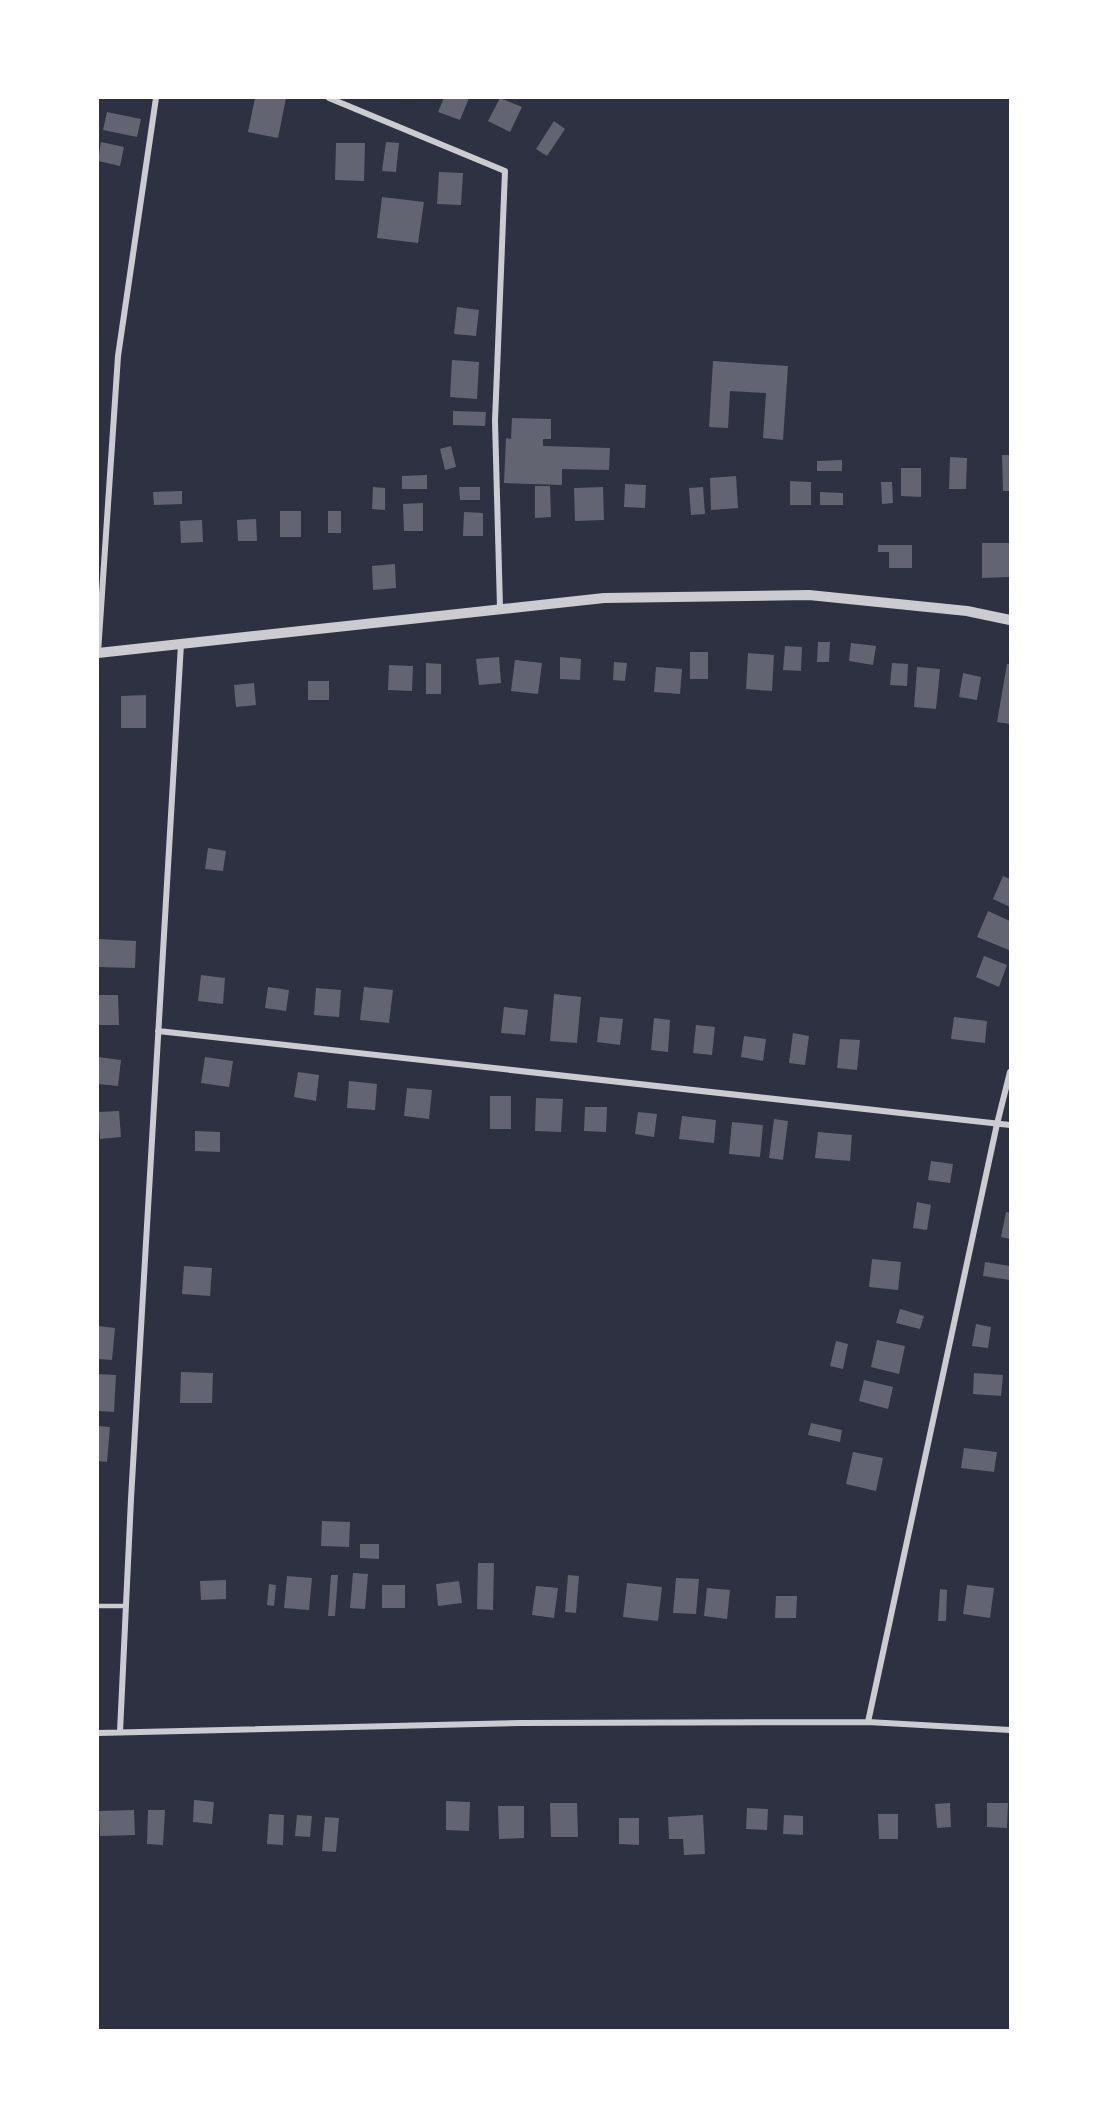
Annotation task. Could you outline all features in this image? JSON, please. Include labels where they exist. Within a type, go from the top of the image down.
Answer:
[{"type":"street","points":[[156,98],[118,356],[98,653],[604,598],[809,595],[967,611],[1011,620]]},
{"type":"street","points":[[329,98],[505,171],[495,421],[500,608]]},
{"type":"street","points":[[120,1732],[181,644]]},
{"type":"street","points":[[158,1031],[1011,1125]]},
{"type":"street","points":[[868,1722],[997,1124],[1011,1072]]},
{"type":"street","points":[[98,1733],[522,1723],[868,1722],[1011,1730]]},
{"type":"lane","points":[[98,1606],[126,1606]]},
{"type":"building","points":[[255,98],[286,98],[278,138],[248,132]]},
{"type":"building","points":[[444,98],[469,98],[460,120],[438,112]]},
{"type":"building","points":[[500,98],[522,107],[510,132],[488,121]]},
{"type":"building","points":[[107,112],[141,119],[137,137],[103,130]]},
{"type":"building","points":[[554,121],[565,129],[547,156],[536,149]]},
{"type":"building","points":[[101,142],[124,147],[120,166],[98,161]]},
{"type":"building","points":[[386,142],[399,143],[396,172],[382,171]]},
{"type":"building","points":[[336,143],[365,143],[364,181],[335,180]]},
{"type":"building","points":[[439,172],[463,173],[461,205],[437,204]]},
{"type":"building","points":[[382,197],[424,202],[418,243],[377,238]]},
{"type":"building","points":[[457,307],[479,310],[476,336],[454,334]]},
{"type":"building","points":[[452,360],[479,362],[477,399],[450,397]]},
{"type":"building","points":[[713,361],[788,366],[783,440],[763,438],[766,393],[730,391],[728,428],[709,427]]},
{"type":"building","points":[[453,411],[486,412],[485,426],[453,425]]},
{"type":"building","points":[[512,418],[551,419],[551,439],[543,439],[543,446],[610,448],[609,470],[562,469],[562,485],[504,483],[506,438],[511,439]]},
{"type":"building","points":[[451,446],[456,467],[445,470],[440,449]]},
{"type":"building","points":[[1002,455],[1010,455],[1010,491],[1003,491]]},
{"type":"building","points":[[950,457],[967,458],[966,489],[949,489]]},
{"type":"building","points":[[842,460],[842,471],[817,471],[817,461]]},
{"type":"building","points":[[901,468],[921,468],[921,497],[901,496]]},
{"type":"building","points":[[427,475],[427,489],[402,489],[402,476]]},
{"type":"building","points":[[736,476],[738,508],[711,510],[710,478]]},
{"type":"building","points":[[790,481],[811,482],[811,505],[790,505]]},
{"type":"building","points":[[881,482],[892,482],[893,503],[882,504]]},
{"type":"building","points":[[625,484],[646,485],[645,508],[624,507]]},
{"type":"building","points":[[535,486],[550,486],[551,517],[535,518]]},
{"type":"building","points":[[373,487],[385,488],[385,510],[372,509]]},
{"type":"building","points":[[459,487],[480,487],[480,500],[460,500]]},
{"type":"building","points":[[603,487],[604,520],[575,521],[574,488]]},
{"type":"building","points":[[703,487],[705,514],[691,515],[689,488]]},
{"type":"building","points":[[182,491],[182,504],[154,505],[153,492]]},
{"type":"building","points":[[820,492],[843,493],[843,505],[820,505]]},
{"type":"building","points":[[423,503],[423,531],[404,531],[403,504]]},
{"type":"building","points":[[280,511],[301,511],[301,537],[280,537]]},
{"type":"building","points":[[328,511],[341,511],[341,533],[328,533]]},
{"type":"building","points":[[464,512],[483,513],[483,536],[463,536]]},
{"type":"building","points":[[256,519],[257,541],[238,541],[237,520]]},
{"type":"building","points":[[202,520],[203,542],[181,543],[180,521]]},
{"type":"building","points":[[982,543],[1010,543],[1010,577],[982,578]]},
{"type":"building","points":[[878,545],[912,545],[912,568],[889,568],[889,552],[878,552]]},
{"type":"building","points":[[395,564],[396,588],[373,590],[372,566]]},
{"type":"building","points":[[818,642],[830,642],[829,662],[817,662]]},
{"type":"building","points":[[851,643],[876,646],[873,665],[849,661]]},
{"type":"building","points":[[785,646],[802,647],[801,671],[783,670]]},
{"type":"building","points":[[690,652],[708,652],[708,679],[690,679]]},
{"type":"building","points":[[748,653],[774,655],[772,691],[746,689]]},
{"type":"building","points":[[499,657],[501,683],[479,685],[476,659]]},
{"type":"building","points":[[560,657],[581,659],[580,680],[560,679]]},
{"type":"building","points":[[515,660],[542,663],[538,694],[511,691]]},
{"type":"building","points":[[614,662],[627,663],[625,681],[613,680]]},
{"type":"building","points":[[426,663],[441,664],[441,694],[426,694]]},
{"type":"building","points":[[892,663],[908,664],[907,686],[890,685]]},
{"type":"building","points":[[1007,664],[1010,664],[1010,724],[997,722]]},
{"type":"building","points":[[389,665],[413,666],[412,691],[388,690]]},
{"type":"building","points":[[656,667],[682,669],[680,694],[654,692]]},
{"type":"building","points":[[917,667],[940,669],[936,709],[914,707]]},
{"type":"building","points":[[963,673],[981,677],[977,700],[959,697]]},
{"type":"building","points":[[308,681],[329,681],[329,700],[308,700]]},
{"type":"building","points":[[254,683],[256,705],[236,707],[234,685]]},
{"type":"building","points":[[146,695],[146,728],[121,728],[121,696]]},
{"type":"building","points":[[208,848],[226,851],[223,871],[205,869]]},
{"type":"building","points":[[1003,876],[1010,879],[1010,907],[993,899]]},
{"type":"building","points":[[988,911],[1010,921],[1009,950],[977,937]]},
{"type":"building","points":[[99,939],[136,941],[135,968],[98,967]]},
{"type":"building","points":[[984,956],[1007,965],[999,987],[976,977]]},
{"type":"building","points":[[201,975],[225,978],[223,1004],[198,1001]]},
{"type":"building","points":[[268,987],[289,990],[286,1011],[265,1008]]},
{"type":"building","points":[[364,987],[393,990],[389,1023],[360,1020]]},
{"type":"building","points":[[316,988],[341,990],[339,1017],[314,1015]]},
{"type":"building","points":[[554,994],[581,997],[577,1043],[550,1041]]},
{"type":"building","points":[[98,995],[118,995],[119,1025],[98,1025]]},
{"type":"building","points":[[504,1007],[528,1010],[525,1035],[501,1033]]},
{"type":"building","points":[[600,1017],[623,1019],[620,1045],[597,1042]]},
{"type":"building","points":[[954,1017],[987,1021],[985,1043],[951,1039]]},
{"type":"building","points":[[654,1018],[670,1020],[668,1052],[651,1050]]},
{"type":"building","points":[[696,1025],[715,1027],[712,1055],[693,1053]]},
{"type":"building","points":[[793,1033],[809,1036],[805,1065],[789,1063]]},
{"type":"building","points":[[744,1036],[766,1039],[763,1061],[741,1057]]},
{"type":"building","points":[[840,1039],[860,1040],[857,1070],[837,1068]]},
{"type":"building","points":[[98,1057],[121,1060],[118,1086],[98,1084]]},
{"type":"building","points":[[205,1057],[233,1061],[229,1087],[201,1083]]},
{"type":"building","points":[[298,1072],[319,1075],[316,1101],[294,1097]]},
{"type":"building","points":[[349,1081],[377,1084],[375,1110],[347,1108]]},
{"type":"building","points":[[407,1088],[432,1090],[429,1119],[404,1116]]},
{"type":"building","points":[[490,1096],[511,1096],[511,1129],[490,1129]]},
{"type":"building","points":[[536,1098],[563,1099],[561,1132],[535,1131]]},
{"type":"building","points":[[585,1107],[607,1107],[606,1132],[584,1131]]},
{"type":"building","points":[[119,1111],[121,1137],[100,1139],[98,1112]]},
{"type":"building","points":[[638,1112],[657,1114],[654,1137],[635,1134]]},
{"type":"building","points":[[682,1116],[716,1120],[714,1143],[679,1139]]},
{"type":"building","points":[[774,1119],[788,1121],[783,1160],[769,1158]]},
{"type":"building","points":[[732,1122],[763,1125],[760,1157],[729,1154]]},
{"type":"building","points":[[195,1131],[220,1132],[220,1152],[195,1151]]},
{"type":"building","points":[[818,1132],[852,1135],[850,1161],[815,1158]]},
{"type":"building","points":[[931,1161],[953,1164],[950,1183],[928,1180]]},
{"type":"building","points":[[917,1202],[931,1205],[927,1230],[913,1228]]},
{"type":"building","points":[[1006,1212],[1010,1213],[1010,1239],[1001,1237]]},
{"type":"building","points":[[872,1259],[901,1262],[898,1290],[869,1287]]},
{"type":"building","points":[[985,1262],[1010,1266],[1010,1280],[983,1276]]},
{"type":"building","points":[[184,1266],[212,1268],[210,1296],[182,1294]]},
{"type":"building","points":[[900,1309],[924,1316],[920,1329],[896,1323]]},
{"type":"building","points":[[976,1324],[991,1327],[988,1348],[972,1346]]},
{"type":"building","points":[[98,1326],[115,1328],[112,1360],[98,1359]]},
{"type":"building","points":[[877,1340],[905,1346],[899,1374],[871,1367]]},
{"type":"building","points":[[836,1341],[848,1344],[843,1369],[830,1366]]},
{"type":"building","points":[[181,1372],[213,1373],[212,1403],[180,1403]]},
{"type":"building","points":[[974,1373],[1003,1375],[1001,1396],[973,1394]]},
{"type":"building","points":[[98,1374],[116,1375],[114,1412],[98,1411]]},
{"type":"building","points":[[864,1380],[893,1387],[888,1409],[859,1401]]},
{"type":"building","points":[[811,1423],[842,1430],[840,1442],[808,1435]]},
{"type":"building","points":[[98,1426],[110,1427],[107,1462],[98,1461]]},
{"type":"building","points":[[964,1448],[997,1452],[994,1472],[961,1468]]},
{"type":"building","points":[[853,1452],[883,1458],[876,1491],[846,1484]]},
{"type":"building","points":[[322,1521],[350,1522],[349,1547],[321,1546]]},
{"type":"building","points":[[360,1544],[379,1544],[379,1559],[360,1558]]},
{"type":"building","points":[[478,1563],[494,1563],[493,1610],[477,1609]]},
{"type":"building","points":[[353,1573],[368,1574],[365,1609],[350,1608]]},
{"type":"building","points":[[331,1575],[338,1575],[335,1616],[328,1616]]},
{"type":"building","points":[[568,1575],[579,1576],[576,1613],[565,1612]]},
{"type":"building","points":[[287,1576],[312,1578],[309,1610],[284,1608]]},
{"type":"building","points":[[676,1578],[699,1579],[696,1614],[673,1613]]},
{"type":"building","points":[[226,1580],[226,1599],[201,1600],[200,1581]]},
{"type":"building","points":[[459,1581],[462,1603],[438,1606],[436,1584]]},
{"type":"building","points":[[627,1583],[662,1587],[658,1621],[623,1617]]},
{"type":"building","points":[[269,1584],[276,1585],[274,1606],[267,1605]]},
{"type":"building","points":[[382,1585],[405,1585],[405,1608],[382,1608]]},
{"type":"building","points":[[967,1585],[994,1588],[990,1618],[963,1614]]},
{"type":"building","points":[[536,1586],[558,1588],[554,1618],[532,1615]]},
{"type":"building","points":[[707,1588],[730,1590],[727,1619],[704,1616]]},
{"type":"building","points":[[940,1589],[947,1590],[946,1621],[938,1621]]},
{"type":"building","points":[[776,1596],[797,1596],[796,1618],[775,1618]]},
{"type":"building","points":[[194,1800],[214,1802],[212,1824],[193,1822]]},
{"type":"building","points":[[446,1801],[470,1802],[469,1831],[446,1830]]},
{"type":"building","points":[[550,1803],[577,1803],[578,1837],[551,1837]]},
{"type":"building","points":[[950,1803],[951,1827],[937,1828],[935,1804]]},
{"type":"building","points":[[987,1803],[1008,1803],[1007,1828],[987,1827]]},
{"type":"building","points":[[498,1806],[524,1806],[524,1838],[499,1839]]},
{"type":"building","points":[[747,1808],[768,1809],[767,1830],[746,1829]]},
{"type":"building","points":[[134,1810],[135,1835],[100,1836],[99,1811]]},
{"type":"building","points":[[148,1810],[165,1810],[163,1845],[147,1844]]},
{"type":"building","points":[[269,1814],[284,1815],[283,1845],[267,1844]]},
{"type":"building","points":[[878,1814],[898,1814],[898,1839],[879,1839]]},
{"type":"building","points":[[297,1815],[312,1816],[310,1837],[295,1836]]},
{"type":"building","points":[[703,1815],[705,1854],[684,1855],[683,1839],[669,1839],[668,1817]]},
{"type":"building","points":[[784,1815],[803,1816],[803,1835],[783,1834]]},
{"type":"building","points":[[325,1817],[339,1818],[336,1852],[322,1851]]},
{"type":"building","points":[[619,1818],[639,1818],[639,1845],[619,1844]]}]
